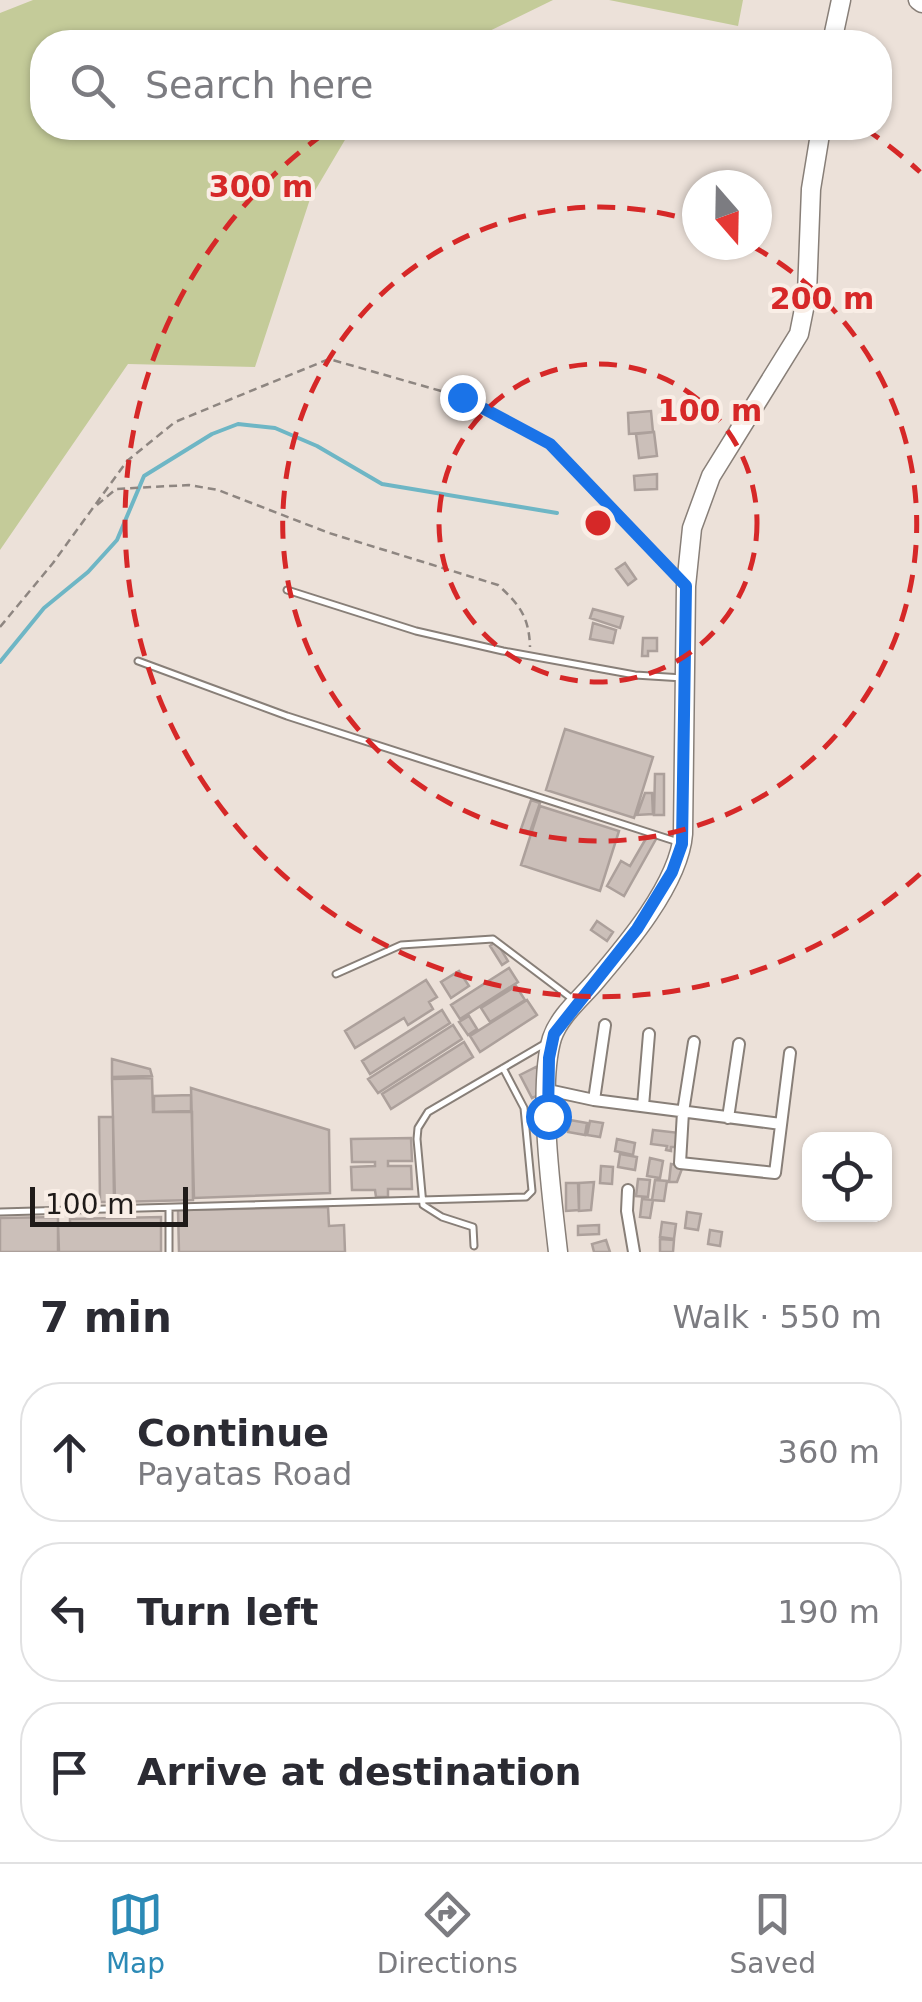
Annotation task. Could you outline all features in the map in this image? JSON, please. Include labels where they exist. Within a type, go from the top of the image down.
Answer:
[{"type":"main road","points":[[835,30],[841,0]]},
{"type":"main road","points":[[558,1252],[549,1156],[552,1040],[577,1002],[637,929],[672,872],[682,844],[686,586],[692,528],[700,498],[728,444],[794,342],[802,323],[810,189],[820,140]]},
{"type":"street","points":[[594,1100],[605,1025]]},
{"type":"street","points":[[644,1106],[649,1034]]},
{"type":"street","points":[[694,1042],[680,1163],[774,1173],[790,1053]]},
{"type":"street","points":[[728,1118],[739,1044]]},
{"type":"street","points":[[548,1090],[594,1100],[781,1124]]},
{"type":"street","points":[[628,1190],[627,1211],[634,1252]]},
{"type":"lane","points":[[286,590],[416,631],[503,651],[635,674],[685,678]]},
{"type":"lane","points":[[138,661],[270,711],[682,844]]},
{"type":"lane","points":[[336,974],[401,945],[493,939],[577,1002]]},
{"type":"lane","points":[[474,1246],[473,1227],[428,1210],[422,1200],[417,1139],[424,1118],[552,1040]]},
{"type":"lane","points":[[0,1212],[526,1197],[531,1194],[524,1108],[503,1068]]},
{"type":"lane","points":[[169,1210],[169,1252]]},
{"type":"path","points":[[0,627],[127,461],[175,422],[329,359],[462,397],[550,444],[686,586]]},
{"type":"path","points":[[92,509],[116,489],[189,485],[218,490],[329,533],[498,585],[519,604],[530,632],[530,654]]},
{"type":"green space","points":[[33,0],[553,0],[492,30],[30,30],[30,140],[345,140],[310,199],[255,367],[128,364],[0,550],[0,13]]},
{"type":"green space","points":[[609,0],[743,0],[738,26]]},
{"type":"building","points":[[651,411],[653,432],[629,434],[628,413]]},
{"type":"building","points":[[654,432],[657,456],[639,458],[636,434]]},
{"type":"building","points":[[657,474],[657,489],[635,490],[634,476]]},
{"type":"building","points":[[625,563],[636,579],[628,585],[616,569]]},
{"type":"building","points":[[593,609],[623,617],[620,628],[590,618]]},
{"type":"building","points":[[593,623],[616,630],[613,643],[590,639]]},
{"type":"building","points":[[643,638],[657,638],[657,651],[642,656]]},
{"type":"building","points":[[565,729],[653,757],[634,818],[546,790]]},
{"type":"building","points":[[655,774],[664,774],[664,815],[654,815]]},
{"type":"building","points":[[645,793],[652,793],[653,814],[637,815]]},
{"type":"building","points":[[531,800],[540,803],[530,832],[521,829]]},
{"type":"building","points":[[540,806],[619,831],[600,891],[521,865]]},
{"type":"building","points":[[648,835],[656,839],[624,896],[607,886],[621,861],[630,866]]},
{"type":"building","points":[[597,921],[613,932],[607,941],[591,930]]},
{"type":"building","points":[[496,941],[508,961],[502,965],[490,946]]},
{"type":"building","points":[[509,968],[518,982],[460,1019],[451,1005]]},
{"type":"building","points":[[459,971],[469,986],[451,998],[441,982]]},
{"type":"building","points":[[426,980],[437,997],[429,1002],[433,1009],[408,1025],[404,1018],[355,1048],[345,1031]]},
{"type":"building","points":[[516,986],[525,1000],[490,1022],[481,1008]]},
{"type":"building","points":[[527,1000],[537,1015],[480,1052],[470,1036]]},
{"type":"building","points":[[442,1010],[450,1023],[370,1074],[362,1061]]},
{"type":"building","points":[[469,1016],[477,1029],[468,1035],[459,1022]]},
{"type":"building","points":[[453,1025],[462,1039],[378,1093],[368,1079]]},
{"type":"building","points":[[464,1042],[473,1057],[391,1109],[382,1094]]},
{"type":"building","points":[[112,1059],[150,1069],[152,1076],[112,1077]]},
{"type":"building","points":[[536,1067],[544,1092],[532,1098],[520,1075]]},
{"type":"building","points":[[152,1078],[153,1112],[192,1112],[193,1200],[115,1202],[112,1079]]},
{"type":"building","points":[[191,1088],[329,1130],[330,1193],[194,1198]]},
{"type":"building","points":[[191,1095],[191,1111],[154,1112],[154,1096]]},
{"type":"building","points":[[99,1117],[113,1117],[114,1202],[100,1202]]},
{"type":"building","points":[[570,1120],[587,1123],[585,1135],[568,1132]]},
{"type":"building","points":[[590,1121],[603,1123],[600,1137],[587,1135]]},
{"type":"building","points":[[653,1130],[680,1133],[678,1147],[671,1147],[671,1151],[666,1150],[667,1146],[651,1144]]},
{"type":"building","points":[[411,1138],[412,1161],[388,1161],[388,1166],[411,1166],[412,1189],[388,1189],[388,1197],[376,1197],[375,1190],[352,1190],[351,1167],[375,1166],[375,1162],[352,1162],[351,1139]]},
{"type":"building","points":[[617,1139],[635,1143],[633,1155],[615,1151]]},
{"type":"building","points":[[620,1154],[637,1157],[635,1170],[618,1167]]},
{"type":"building","points":[[650,1158],[663,1161],[660,1178],[647,1176]]},
{"type":"building","points":[[671,1164],[683,1166],[677,1182],[669,1182]]},
{"type":"building","points":[[601,1166],[613,1167],[612,1184],[600,1183]]},
{"type":"building","points":[[638,1179],[650,1180],[648,1197],[636,1196]]},
{"type":"building","points":[[655,1180],[667,1181],[664,1201],[652,1200]]},
{"type":"building","points":[[594,1182],[591,1210],[579,1211],[579,1183]]},
{"type":"building","points":[[566,1183],[578,1183],[579,1210],[566,1211]]},
{"type":"building","points":[[642,1199],[653,1200],[650,1218],[640,1217]]},
{"type":"building","points":[[328,1207],[329,1226],[344,1225],[345,1252],[179,1252],[178,1210]]},
{"type":"building","points":[[687,1212],[701,1214],[698,1230],[685,1228]]},
{"type":"building","points":[[58,1217],[58,1252],[0,1252],[0,1218]]},
{"type":"building","points":[[161,1217],[161,1252],[59,1252],[58,1224],[70,1224],[70,1219]]},
{"type":"building","points":[[662,1222],[676,1224],[674,1239],[660,1237]]},
{"type":"building","points":[[599,1225],[599,1234],[578,1235],[578,1226]]},
{"type":"building","points":[[710,1230],[722,1232],[720,1246],[708,1244]]},
{"type":"building","points":[[660,1239],[674,1240],[673,1252],[660,1252]]},
{"type":"building","points":[[606,1240],[610,1252],[594,1252],[592,1244]]},
{"type":"waterway","points":[[0,662],[44,608],[88,572],[117,540],[144,476],[212,434],[238,424],[275,428],[317,446],[382,484],[557,513]]},
{"type":"route","points":[[462,397],[550,444],[686,586],[679,856],[637,929],[554,1034],[549,1058],[548,1116]]}]
